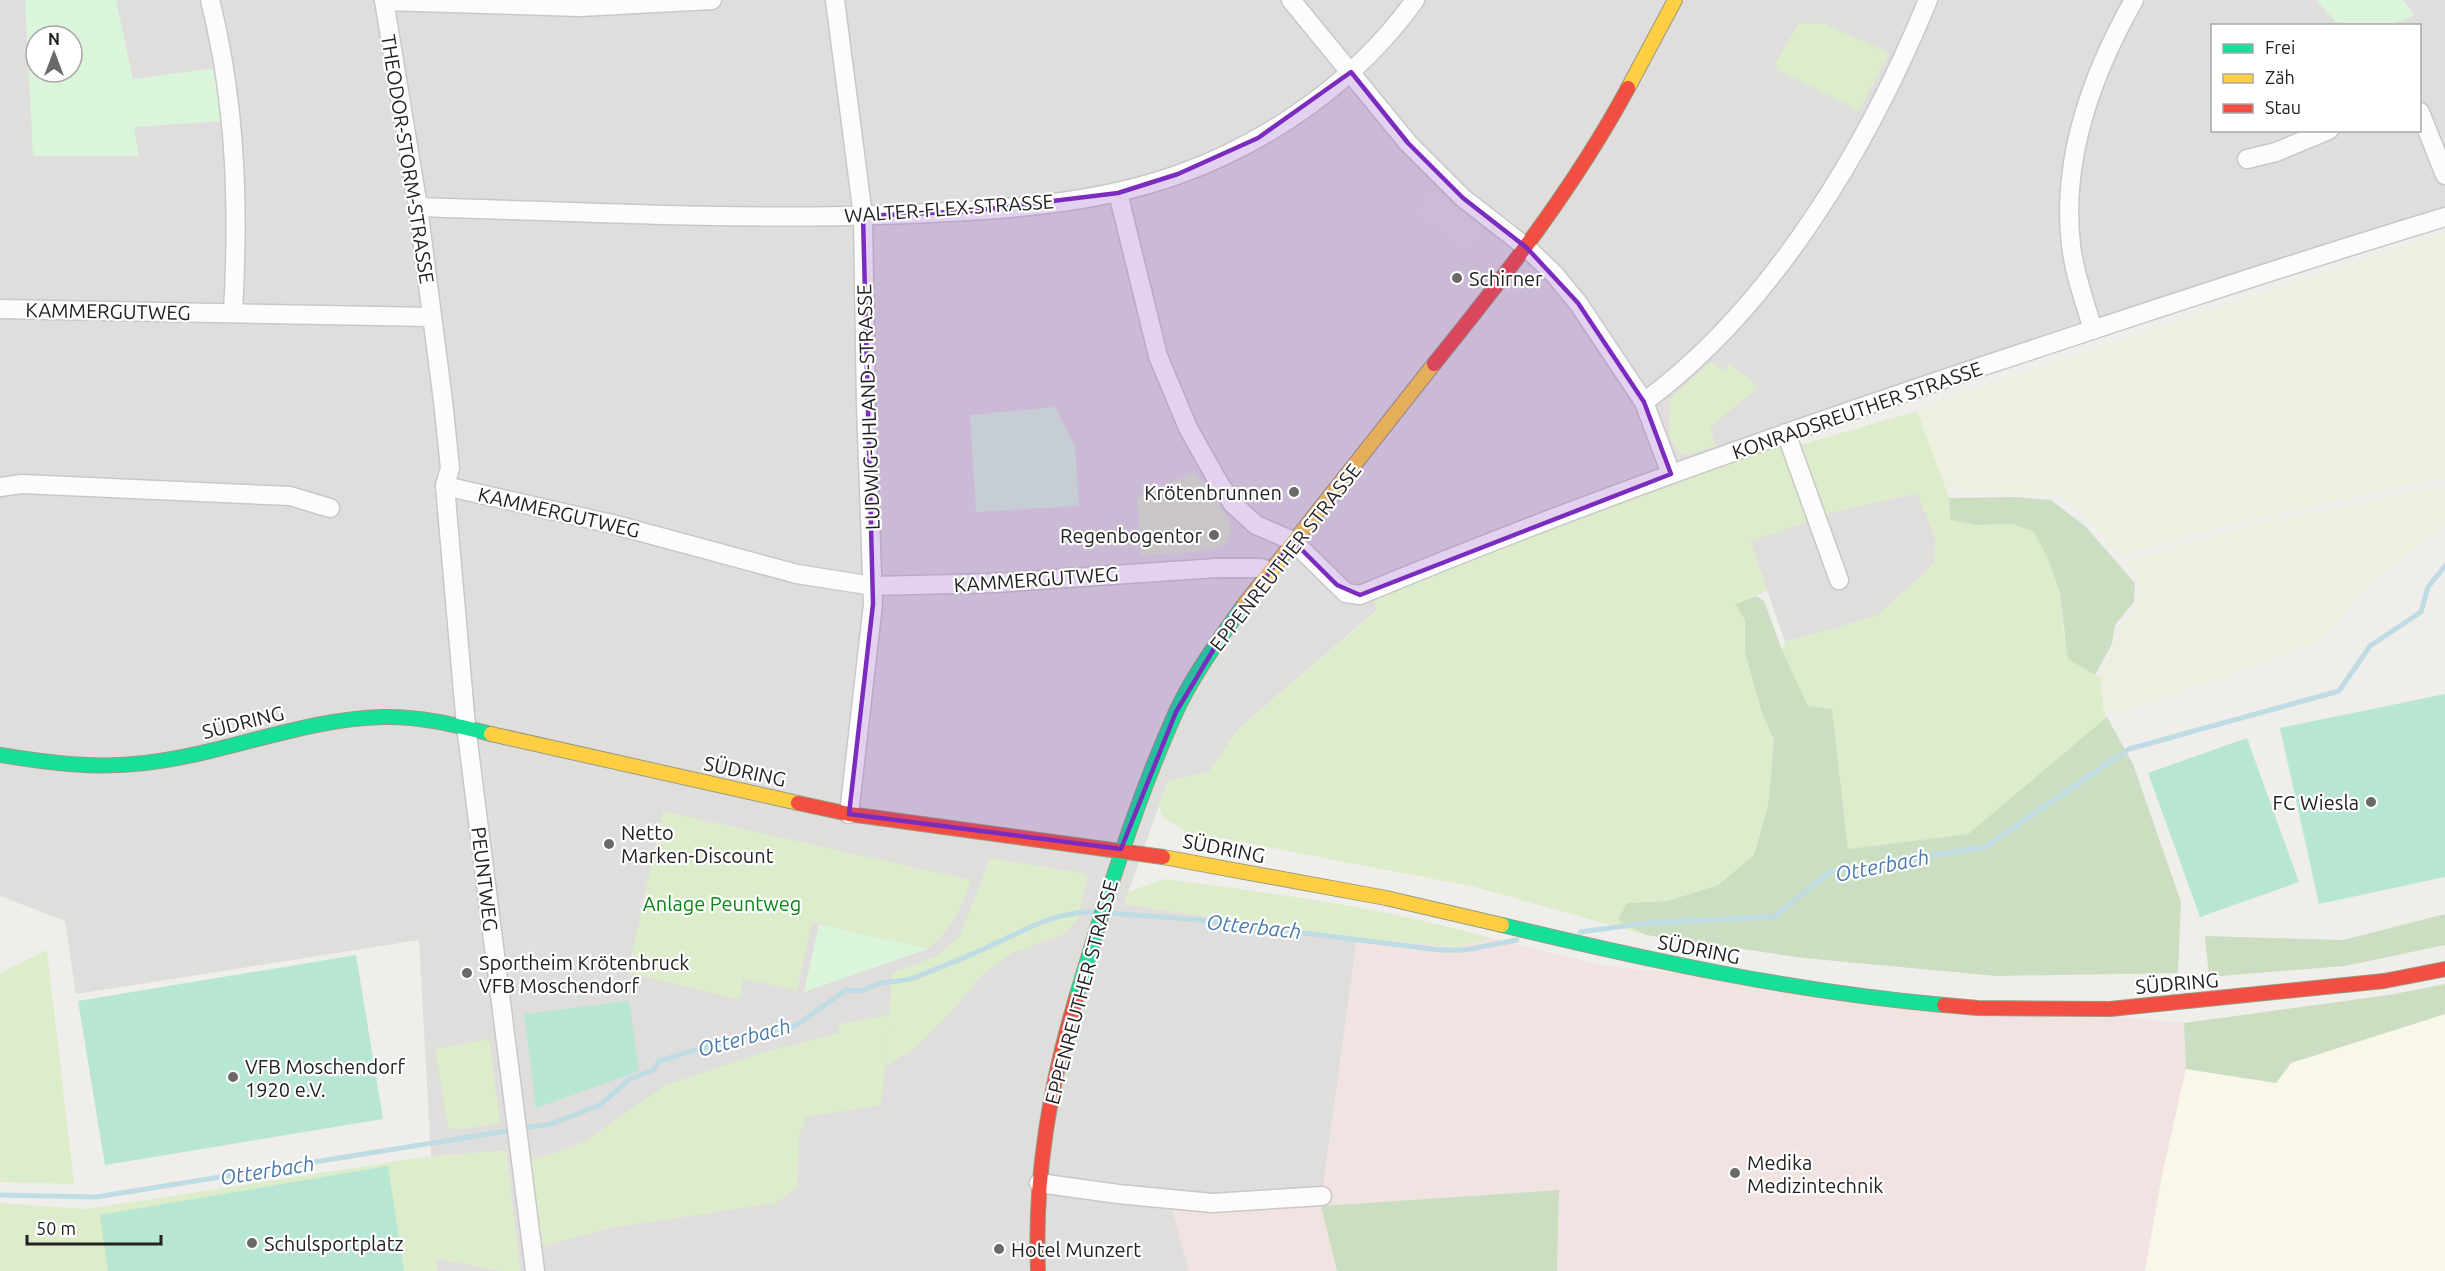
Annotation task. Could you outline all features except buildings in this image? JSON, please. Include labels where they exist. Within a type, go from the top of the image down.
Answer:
[{"type":"street","points":[[210,0],[228,81],[237,191],[233,312]]},
{"type":"street","points":[[384,0],[580,7],[712,0]]},
{"type":"street","name":"THEODOR-STORM-STRASSE","points":[[384,0],[418,207],[432,317]]},
{"type":"street","name":"LUDWIG-UHLAND-STRASSE","points":[[835,0],[863,216],[866,405],[873,586],[873,604],[849,814]]},
{"type":"street","points":[[1291,0],[1408,143],[1463,198],[1527,248],[1554,274],[1578,303],[1644,402],[1671,474]]},
{"type":"street","name":"WALTER-FLEX-STRASSE","points":[[418,207],[764,217],[863,216],[972,211],[1118,192],[1178,174],[1239,147],[1302,109],[1351,72],[1375,49],[1414,0]]},
{"type":"street","name":"EPPENREUTHER STRASSE","points":[[1038,1271],[1036,1222],[1049,1098],[1087,959],[1121,849],[1176,712],[1215,647],[1269,571],[1527,248],[1605,130],[1675,0]]},
{"type":"street","points":[[1644,402],[1696,359],[1754,296],[1798,238],[1855,152],[1893,80],[1928,0]]},
{"type":"street","points":[[2093,330],[2071,247],[2069,205],[2072,161],[2102,60],[2134,0]]},
{"type":"street","points":[[2421,115],[2445,175]]},
{"type":"street","points":[[2247,159],[2276,152],[2324,132]]},
{"type":"street","name":"KONRADSREUTHER STRASSE","points":[[1118,192],[1158,356],[1188,428],[1232,503],[1256,525],[1293,542],[1346,593],[1360,595],[1671,474],[1786,433],[2275,268],[2445,217]]},
{"type":"street","name":"KAMMERGUTWEG","points":[[0,309],[432,317]]},
{"type":"street","points":[[432,317],[450,468],[445,486]]},
{"type":"street","points":[[1786,433],[1839,580]]},
{"type":"street","points":[[0,487],[22,484],[291,496],[330,508]]},
{"type":"street","name":"KAMMERGUTWEG","points":[[445,486],[612,524],[797,574],[873,586],[995,583],[1217,568],[1261,568],[1269,571]]},
{"type":"street","name":"PEUNTWEG","points":[[445,486],[466,726],[535,1271]]},
{"type":"street","name":"SÜDRING","points":[[0,755],[47,763],[101,766],[147,763],[307,726],[350,719],[384,717],[423,719],[466,726],[573,754],[849,814],[1121,849],[1453,913],[1623,954],[1872,999],[1978,1008],[2110,1009],[2384,981],[2445,969]]},
{"type":"street","points":[[1039,1183],[1212,1203],[1322,1196]]},
{"type":"highlighted area","points":[[1351,72],[1408,143],[1463,198],[1527,248],[1578,303],[1644,402],[1671,474],[1360,595],[1337,585],[1293,541],[1221,637],[1176,712],[1121,849],[849,814],[873,604],[863,216],[972,211],[1118,193],[1178,174],[1258,138]]},
{"type":"shaded area","points":[[0,0],[2445,0],[2445,224],[1793,436],[1825,514],[1917,493],[1935,536],[1934,564],[1877,616],[1785,642],[1750,541],[1377,610],[1238,729],[1209,772],[1168,781],[1124,904],[1357,939],[1323,1188],[1285,1204],[1172,1209],[1189,1271],[520,1271],[506,1151],[431,1156],[419,940],[76,994],[65,921],[0,896]]},
{"type":"shaded area","points":[[1433,191],[1481,229],[1465,249],[1417,211]]},
{"type":"shaded area","points":[[434,548],[436,577],[410,579],[409,551]]},
{"type":"shaded area","points":[[478,751],[586,778],[558,899],[493,884]]},
{"type":"shaded area","points":[[570,903],[624,916],[619,939],[624,940],[617,981],[594,974],[573,976],[565,920],[571,919]]},
{"type":"shaded area","points":[[555,905],[563,970],[519,975],[511,910]]},
{"type":"shaded area","points":[[1492,938],[1605,966],[2184,1023],[2186,1069],[2162,1176],[2145,1271],[1557,1271],[1559,1190],[1321,1206],[1357,939],[1459,947]]},
{"type":"shaded area","points":[[2445,1014],[2445,1271],[2145,1271],[2162,1176],[2186,1069],[2276,1083],[2291,1063]]},
{"type":"shaded area","points":[[1285,1204],[1321,1206],[1337,1271],[1189,1271],[1172,1209]]},
{"type":"shaded area","points":[[436,1258],[503,1271],[437,1271]]},
{"type":"green space","points":[[25,0],[116,0],[133,79],[216,68],[223,121],[134,127],[139,156],[33,156],[29,84],[84,84],[84,24],[26,24]]},
{"type":"green space","points":[[2316,0],[2403,0],[2415,15],[2397,22],[2399,24],[2336,22]]},
{"type":"green space","points":[[1799,23],[1825,24],[1889,53],[1859,111],[1777,70],[1776,62]]},
{"type":"green space","points":[[2445,233],[2445,477],[2224,526],[2120,556],[2075,506],[2058,496],[1968,492],[1944,485],[1917,411],[1927,405]]},
{"type":"green space","points":[[1711,362],[1723,371],[1730,364],[1759,387],[1710,427],[1716,446],[1689,454],[1679,453],[1669,434],[1670,399]]},
{"type":"green space","points":[[1055,407],[1075,447],[1079,506],[976,512],[970,415]]},
{"type":"green space","points":[[1917,411],[1949,498],[1950,520],[1977,525],[2012,524],[2034,532],[2048,559],[2060,593],[2064,634],[2095,675],[2101,677],[2103,708],[2107,717],[1968,834],[1848,849],[1832,709],[1808,707],[1782,650],[1785,642],[1877,616],[1934,564],[1935,536],[1917,493],[1825,514],[1797,446]]},
{"type":"green space","points":[[1780,443],[1811,521],[1750,541],[1767,591],[1735,604],[1745,620],[1745,654],[1762,713],[1774,740],[1768,806],[1754,855],[1718,885],[1668,901],[1627,903],[1618,920],[1646,935],[1475,887],[1185,831],[1162,817],[1159,804],[1168,781],[1209,772],[1238,729],[1377,611],[1372,594]]},
{"type":"green space","points":[[1195,472],[1229,519],[1231,532],[1225,545],[1199,552],[1141,555],[1137,498]]},
{"type":"green space","points":[[2445,486],[2445,523],[2379,577],[2315,644],[2122,712],[2103,708],[2101,677],[2121,628],[2140,602],[2139,580],[2125,563],[2237,529]]},
{"type":"green space","points":[[2016,497],[2051,500],[2086,527],[2135,583],[2134,602],[2115,625],[2112,644],[2095,675],[2068,659],[2060,593],[2048,559],[2034,532],[2012,524],[1977,525],[1950,520],[1949,498]]},
{"type":"green space","points":[[1756,596],[1764,601],[1782,650],[1808,706],[1832,709],[1848,849],[1968,834],[2107,717],[2133,764],[2181,902],[2178,973],[1996,976],[1804,958],[1646,935],[1618,920],[1627,903],[1668,901],[1718,885],[1754,855],[1768,806],[1774,740],[1762,713],[1745,653],[1745,620],[1735,604]]},
{"type":"green space","name":"FC Wiesla","points":[[2445,694],[2445,877],[2319,904],[2280,728]]},
{"type":"green space","name":"FC Wiesla","points":[[2247,738],[2299,882],[2200,917],[2148,773]]},
{"type":"green space","name":"Anlage Peuntweg","points":[[663,811],[971,880],[955,918],[928,949],[812,922],[797,991],[743,978],[739,999],[628,973]]},
{"type":"green space","points":[[990,858],[1083,873],[1087,877],[1078,919],[1065,934],[1012,953],[982,975],[950,1013],[913,1050],[886,1066],[892,973],[937,956],[960,936]]},
{"type":"green space","points":[[1164,879],[1370,910],[1492,938],[1459,947],[1357,939],[1124,904],[1128,892]]},
{"type":"green space","points":[[2445,914],[2445,945],[2345,966],[2209,977],[2205,936],[2343,940]]},
{"type":"green space","points":[[819,924],[928,949],[804,992]]},
{"type":"green space","points":[[47,950],[74,1184],[0,1182],[0,973]]},
{"type":"green space","name":"VFB Moschendorf 1920 e.V.","points":[[356,955],[383,1119],[105,1165],[78,1001]]},
{"type":"green space","points":[[2445,984],[2445,1014],[2291,1063],[2276,1083],[2186,1069],[2184,1023],[2389,995]]},
{"type":"green space","points":[[629,1001],[639,1071],[536,1108],[524,1014]]},
{"type":"green space","points":[[890,1015],[881,1105],[806,1117],[799,1136],[797,1188],[776,1203],[610,1228],[541,1247],[531,1160],[587,1140],[664,1086],[761,1053],[839,1033],[838,1024]]},
{"type":"green space","points":[[489,1039],[500,1123],[459,1130],[448,1128],[435,1049]]},
{"type":"green space","points":[[506,1151],[520,1271],[503,1271],[436,1258],[437,1271],[0,1271],[0,1203],[87,1209],[431,1156]]},
{"type":"green space","name":"Schulsportplatz","points":[[388,1166],[404,1271],[108,1271],[100,1215]]},
{"type":"green space","points":[[1559,1190],[1557,1271],[1337,1271],[1321,1206]]},
{"type":"waterway","name":"Otterbach","points":[[1580,932],[1648,923],[1774,917],[1830,872],[1985,847],[2129,749],[2339,691],[2370,646],[2421,612],[2428,587],[2445,566]]},
{"type":"waterway","name":"Otterbach","points":[[0,1195],[96,1197],[551,1124],[600,1105],[630,1079],[653,1070],[659,1061],[738,1037],[795,1026],[846,990],[864,991],[882,983],[909,979],[1050,919],[1079,912],[1094,912]]},
{"type":"waterway","name":"Otterbach","points":[[1110,913],[1199,920],[1440,950],[1465,950],[1517,940]]},
{"type":"traffic: fast","points":[[1076,998],[1121,855],[1160,749],[1189,686],[1243,606]]},
{"type":"traffic: fast","points":[[0,755],[72,764],[127,765],[175,759],[323,724],[383,717],[451,724],[491,734]]},
{"type":"traffic: fast","points":[[1502,925],[1721,973],[1832,992],[1944,1005]]},
{"type":"traffic: slow","points":[[1628,88],[1675,0]]},
{"type":"traffic: slow","points":[[1243,606],[1434,364]]},
{"type":"traffic: slow","points":[[491,734],[798,803]]},
{"type":"traffic: slow","points":[[1163,857],[1386,898],[1502,925]]},
{"type":"traffic: jam","points":[[1434,364],[1487,298],[1562,196],[1628,88]]},
{"type":"traffic: jam","points":[[798,803],[849,814],[1163,857]]},
{"type":"traffic: jam","points":[[1944,1005],[1978,1008],[2110,1009],[2384,981],[2445,969]]},
{"type":"traffic: jam","points":[[1038,1271],[1038,1201],[1045,1133],[1058,1065],[1076,998]]},
{"type":"place","name":"Schirner","points":[[1457,278]]},
{"type":"place","name":"Krötenbrunnen","points":[[1294,492]]},
{"type":"place","name":"Regenbogentor","points":[[1214,535]]},
{"type":"place","name":"FC Wiesla","points":[[2371,802]]},
{"type":"place","name":"Netto Marken-Discount","points":[[609,844]]},
{"type":"place","name":"Sportheim Krötenbruck VFB Moschendorf","points":[[467,973]]},
{"type":"place","name":"VFB Moschendorf 1920 e.V.","points":[[233,1077]]},
{"type":"place","name":"Medika Medizintechnik","points":[[1735,1173]]},
{"type":"place","name":"Schulsportplatz","points":[[252,1243]]},
{"type":"place","name":"Hotel Munzert","points":[[999,1249]]}]
